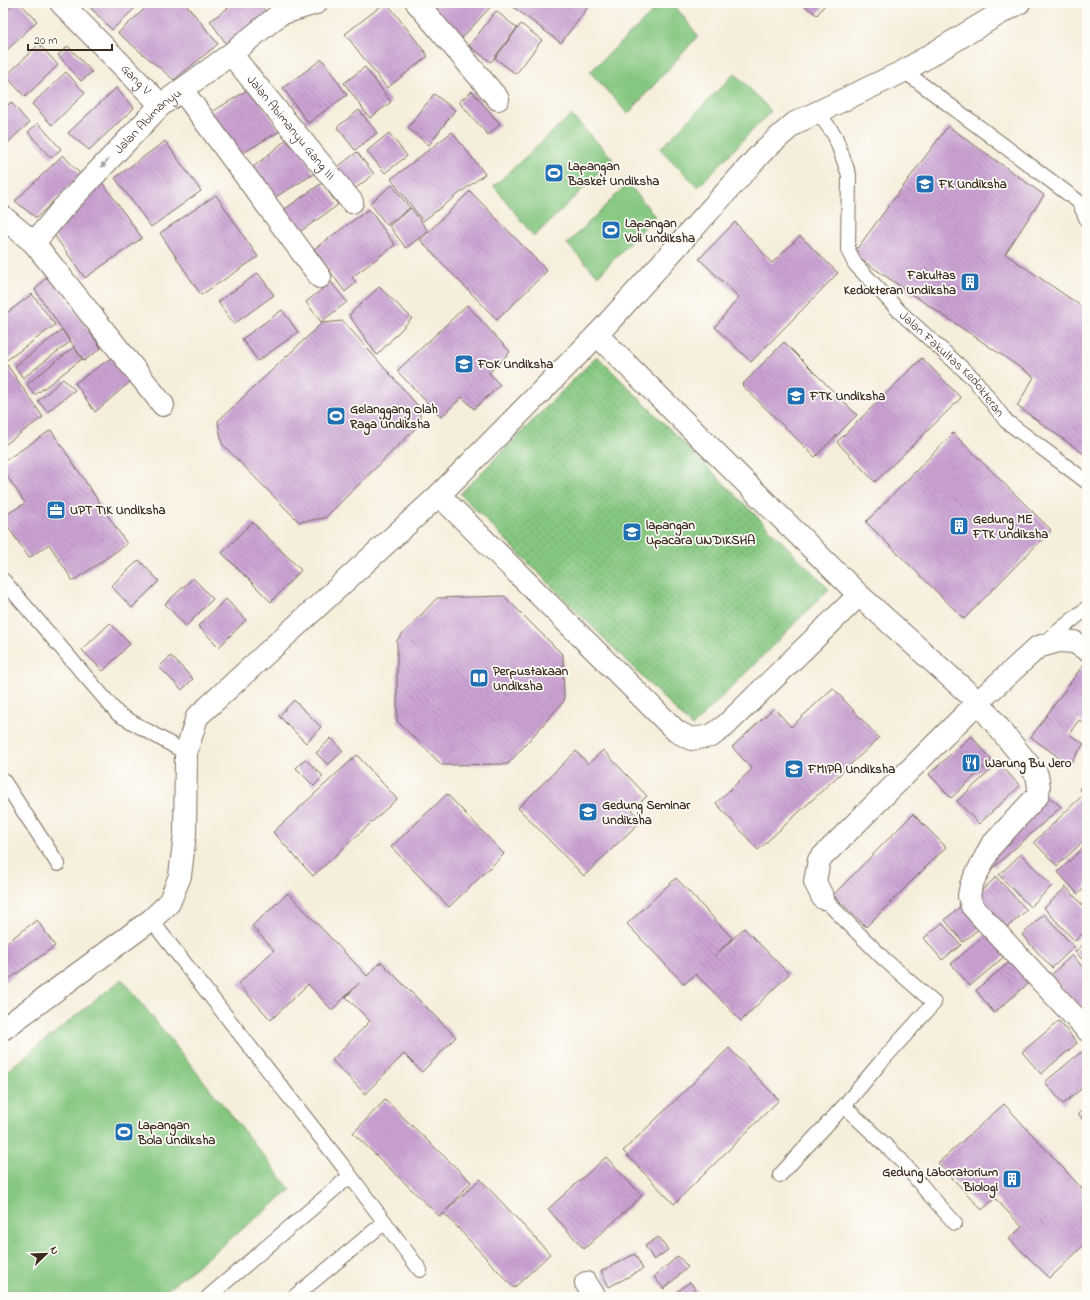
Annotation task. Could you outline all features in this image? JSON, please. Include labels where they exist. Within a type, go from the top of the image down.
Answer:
[{"type":"street","name":"Gang V","points":[[61,3],[161,105]]},
{"type":"street","name":"Jalan Abimanyu","points":[[34,243],[62,209],[161,105],[231,54],[275,8],[316,3]]},
{"type":"street","points":[[417,3],[498,99]]},
{"type":"street","points":[[3,1029],[151,920],[169,903],[180,876],[185,834],[186,753],[197,717],[439,495],[597,335],[764,150],[795,123],[904,71],[1019,3]]},
{"type":"street","name":"Jalan Abimanyu Gang III","points":[[231,54],[352,202]]},
{"type":"street","points":[[182,90],[320,277]]},
{"type":"street","points":[[3,217],[34,243],[163,405]]},
{"type":"street","points":[[597,335],[859,595],[978,702],[1037,775],[1039,787],[1038,795],[991,846],[971,885],[969,896],[972,906],[1087,1030]]},
{"type":"street","points":[[439,495],[676,731],[691,739],[711,736],[726,726],[859,595]]},
{"type":"street","points":[[824,898],[815,882],[819,860],[978,702],[1038,647],[1059,641],[1074,642],[1087,650]]},
{"type":"lane","points":[[904,71],[1079,202],[1087,220]]},
{"type":"lane","name":"Jalan Fakultas Kedokteran","points":[[818,112],[835,136],[850,175],[848,250],[856,264],[900,312],[974,379],[1006,420],[1087,482]]},
{"type":"lane","points":[[3,580],[118,714],[186,753]]},
{"type":"lane","points":[[1038,647],[1087,608]]},
{"type":"lane","points":[[3,780],[58,864]]},
{"type":"lane","points":[[780,1176],[844,1106],[934,1003],[884,959],[824,898]]},
{"type":"lane","points":[[151,920],[350,1176],[420,1270]]},
{"type":"lane","points":[[844,1106],[900,1159],[955,1223]]},
{"type":"lane","points":[[208,1297],[350,1176]]},
{"type":"lane","points":[[294,1297],[385,1222]]},
{"type":"green space","points":[[662,3],[673,3],[698,36],[628,114],[590,72]]},
{"type":"green space","points":[[735,73],[771,111],[698,187],[660,149]]},
{"type":"green space","name":"Lapangan Basket Undiksha","points":[[571,115],[613,159],[534,237],[494,186]]},
{"type":"green space","name":"Lapangan Voli Undiksha","points":[[628,183],[655,216],[598,276],[567,244]]},
{"type":"green space","points":[[597,356],[829,589],[692,727],[460,494]]},
{"type":"green space","name":"Lapangan Bola Undiksha","points":[[122,979],[291,1190],[158,1297],[3,1297],[3,1074]]},
{"type":"building","points":[[15,3],[20,3],[37,21],[4,53],[3,14]]},
{"type":"building","points":[[92,3],[131,3],[135,8],[112,30],[89,6]]},
{"type":"building","points":[[151,3],[185,3],[218,44],[174,80],[118,33]]},
{"type":"building","points":[[235,3],[259,3],[269,16],[228,46],[210,21]]},
{"type":"building","points":[[387,3],[428,56],[387,88],[345,34]]},
{"type":"building","points":[[427,3],[494,3],[462,38]]},
{"type":"building","points":[[508,3],[591,3],[561,43]]},
{"type":"building","points":[[800,3],[826,3],[817,15]]},
{"type":"building","points":[[496,11],[517,28],[491,62],[469,46]]},
{"type":"building","points":[[521,24],[542,40],[516,74],[495,58]]},
{"type":"building","points":[[39,44],[58,65],[25,97],[6,76]]},
{"type":"building","points":[[68,46],[92,72],[81,81],[58,55]]},
{"type":"building","points":[[322,59],[347,95],[308,123],[283,88]]},
{"type":"building","points":[[365,67],[391,102],[370,118],[344,83]]},
{"type":"building","points":[[66,72],[85,93],[52,125],[32,104]]},
{"type":"building","points":[[116,88],[134,108],[89,150],[68,133]]},
{"type":"building","points":[[251,88],[280,131],[236,157],[207,115]]},
{"type":"building","points":[[472,91],[500,124],[488,135],[459,102]]},
{"type":"building","points":[[434,94],[455,110],[429,145],[408,128]]},
{"type":"building","points":[[11,102],[29,123],[3,147],[3,110]]},
{"type":"building","points":[[359,110],[377,133],[355,150],[337,127]]},
{"type":"building","points":[[38,123],[61,149],[51,158],[28,132]]},
{"type":"building","name":"Fakultas Kedokteran Undiksha","points":[[948,126],[1044,195],[1005,254],[1087,310],[1087,456],[1017,406],[1034,377],[853,254]]},
{"type":"building","points":[[452,132],[485,174],[423,221],[391,179]]},
{"type":"building","points":[[389,133],[407,156],[385,173],[367,151]]},
{"type":"building","points":[[293,134],[314,174],[272,199],[251,169]]},
{"type":"building","points":[[165,141],[201,191],[151,227],[115,178]]},
{"type":"building","points":[[357,152],[374,174],[352,191],[335,169]]},
{"type":"building","points":[[63,155],[81,175],[36,218],[15,201]]},
{"type":"building","points":[[102,182],[142,238],[85,278],[54,235]]},
{"type":"building","points":[[322,183],[338,205],[298,233],[282,211]]},
{"type":"building","points":[[392,185],[410,208],[387,225],[370,203]]},
{"type":"building","points":[[470,191],[547,271],[497,320],[420,240]]},
{"type":"building","points":[[216,195],[258,257],[201,295],[160,233]]},
{"type":"building","points":[[411,208],[428,231],[406,248],[389,226]]},
{"type":"building","points":[[369,209],[395,245],[352,277],[356,283],[345,292],[314,249]]},
{"type":"building","points":[[735,222],[772,263],[800,236],[838,273],[751,362],[715,327],[739,297],[699,259]]},
{"type":"building","points":[[258,273],[274,295],[234,324],[218,302]]},
{"type":"building","points":[[49,274],[101,348],[84,361],[35,290]]},
{"type":"building","points":[[331,282],[347,302],[321,322],[306,302]]},
{"type":"building","points":[[379,287],[412,318],[377,355],[349,315]]},
{"type":"building","points":[[32,294],[55,325],[7,360],[3,355],[3,316]]},
{"type":"building","points":[[467,305],[510,352],[489,373],[500,385],[474,409],[462,397],[441,417],[397,371]]},
{"type":"building","points":[[282,310],[298,332],[258,361],[242,339]]},
{"type":"building","points":[[343,321],[419,407],[421,423],[325,518],[299,522],[222,444],[218,421],[322,323]]},
{"type":"building","points":[[62,330],[70,342],[23,378],[15,366]]},
{"type":"building","points":[[784,342],[857,415],[815,457],[742,385]]},
{"type":"building","points":[[74,347],[82,359],[35,395],[27,384]]},
{"type":"building","points":[[111,358],[131,381],[95,412],[75,383]]},
{"type":"building","points":[[922,358],[961,398],[875,482],[837,442]]},
{"type":"building","points":[[3,359],[43,417],[3,446]]},
{"type":"building","points":[[63,379],[75,390],[47,412],[38,401]]},
{"type":"building","points":[[51,430],[127,544],[73,581],[49,544],[29,558],[3,519],[3,517],[25,503],[3,470],[3,462]]},
{"type":"building","name":"Gedung ME FTK Undiksha","points":[[953,433],[1051,530],[964,619],[866,522]]},
{"type":"building","points":[[252,522],[301,570],[271,602],[222,553]]},
{"type":"building","points":[[139,560],[159,581],[132,608],[111,586]]},
{"type":"building","points":[[193,578],[213,599],[186,626],[165,604]]},
{"type":"building","points":[[504,596],[563,655],[564,701],[508,764],[442,765],[397,721],[397,640],[437,598]]},
{"type":"building","points":[[226,599],[246,620],[219,647],[198,626]]},
{"type":"building","points":[[110,623],[130,644],[103,671],[82,650]]},
{"type":"building","points":[[171,656],[193,679],[182,690],[159,667]]},
{"type":"building","points":[[1083,665],[1087,668],[1087,725],[1079,720],[1069,734],[1084,744],[1069,765],[1031,737]]},
{"type":"building","points":[[833,688],[879,738],[758,850],[716,803],[752,769],[732,747],[774,708],[791,727]]},
{"type":"building","points":[[294,700],[321,727],[306,743],[279,716]]},
{"type":"building","points":[[971,736],[992,760],[951,798],[929,774]]},
{"type":"building","points":[[331,738],[343,751],[328,765],[316,753]]},
{"type":"building","points":[[603,750],[647,796],[632,810],[642,820],[584,876],[518,808],[576,751],[588,764]]},
{"type":"building","points":[[357,755],[397,799],[313,876],[273,832]]},
{"type":"building","points":[[305,759],[323,776],[314,786],[296,768]]},
{"type":"building","points":[[999,763],[1020,786],[979,824],[957,801]]},
{"type":"building","points":[[1087,779],[1087,795],[1079,789]]},
{"type":"building","points":[[1045,793],[1061,807],[994,867],[987,858]]},
{"type":"building","points":[[447,794],[504,854],[449,907],[391,847]]},
{"type":"building","points":[[1082,796],[1087,800],[1087,838],[1057,866],[1034,842]]},
{"type":"building","points":[[913,814],[946,847],[866,927],[833,895]]},
{"type":"building","points":[[1087,844],[1087,886],[1078,894],[1058,872]]},
{"type":"building","points":[[1021,854],[1052,886],[1030,907],[999,875]]},
{"type":"building","points":[[996,877],[1027,910],[1004,930],[974,898]]},
{"type":"building","points":[[676,878],[732,938],[715,956],[744,928],[789,974],[741,1021],[696,974],[684,984],[627,924]]},
{"type":"building","points":[[1066,887],[1087,910],[1087,929],[1075,941],[1044,908]]},
{"type":"building","points":[[288,893],[367,976],[381,962],[456,1037],[422,1072],[404,1054],[365,1094],[332,1060],[370,1021],[346,997],[359,983],[332,1010],[308,984],[271,1020],[238,984],[274,950],[252,926]]},
{"type":"building","points":[[963,904],[982,926],[963,942],[945,920]]},
{"type":"building","points":[[1044,914],[1074,947],[1052,968],[1022,935]]},
{"type":"building","points":[[37,920],[55,946],[5,982],[3,980],[3,945]]},
{"type":"building","points":[[942,923],[961,945],[942,960],[924,938]]},
{"type":"building","points":[[987,933],[1006,955],[970,986],[951,964]]},
{"type":"building","points":[[1087,941],[1087,964],[1075,952]]},
{"type":"building","points":[[1072,955],[1087,972],[1087,1002],[1080,1009],[1050,976]]},
{"type":"building","points":[[1012,960],[1030,982],[994,1013],[976,990]]},
{"type":"building","points":[[1059,1021],[1077,1043],[1041,1074],[1022,1052]]},
{"type":"building","points":[[729,1048],[779,1100],[674,1204],[623,1151]]},
{"type":"building","points":[[1081,1052],[1087,1059],[1087,1084],[1063,1104],[1045,1082]]},
{"type":"building","points":[[385,1100],[471,1182],[446,1211],[480,1179],[550,1254],[514,1288],[444,1213],[439,1216],[353,1133]]},
{"type":"building","name":"Gedung Laboratorium Biologi","points":[[1004,1104],[1087,1194],[1087,1242],[1050,1278],[1009,1239],[1022,1227],[995,1198],[982,1210],[938,1163]]},
{"type":"building","points":[[1087,1106],[1087,1124],[1078,1114]]},
{"type":"building","points":[[606,1157],[642,1196],[584,1249],[548,1209]]},
{"type":"building","points":[[658,1237],[668,1250],[654,1260],[645,1246]]},
{"type":"building","points":[[635,1254],[643,1269],[609,1287],[601,1271]]},
{"type":"building","points":[[678,1256],[688,1267],[664,1289],[654,1277]]},
{"type":"building","points":[[690,1282],[701,1297],[670,1297]]},
{"type":"place","name":"Lapangan Basket Undiksha","points":[[554,173]]},
{"type":"place","name":"FK Undiksha","points":[[925,184]]},
{"type":"place","name":"Lapangan Voli Undiksha","points":[[611,230]]},
{"type":"place","name":"Fakultas Kedokteran Undiksha","points":[[970,282]]},
{"type":"place","name":"FOK Undiksha","points":[[464,364]]},
{"type":"place","name":"FTK Undiksha","points":[[796,396]]},
{"type":"place","name":"Gelanggang Olah Raga Undiksha","points":[[336,416]]},
{"type":"place","name":"UPT TIK Undiksha","points":[[56,510]]},
{"type":"place","name":"Gedung ME FTK Undiksha","points":[[959,526]]},
{"type":"place","name":"lapangan Upacara UNDIKSHA","points":[[632,532]]},
{"type":"place","name":"Perpustakaan Undiksha","points":[[479,678]]},
{"type":"place","name":"Warung Bu Jero","points":[[971,763]]},
{"type":"place","name":"FMIPA Undiksha","points":[[794,769]]},
{"type":"place","name":"Gedung Seminar Undiksha","points":[[588,812]]},
{"type":"place","name":"Lapangan Bola Undiksha","points":[[124,1132]]},
{"type":"place","name":"Gedung Laboratorium Biologi","points":[[1012,1179]]}]
